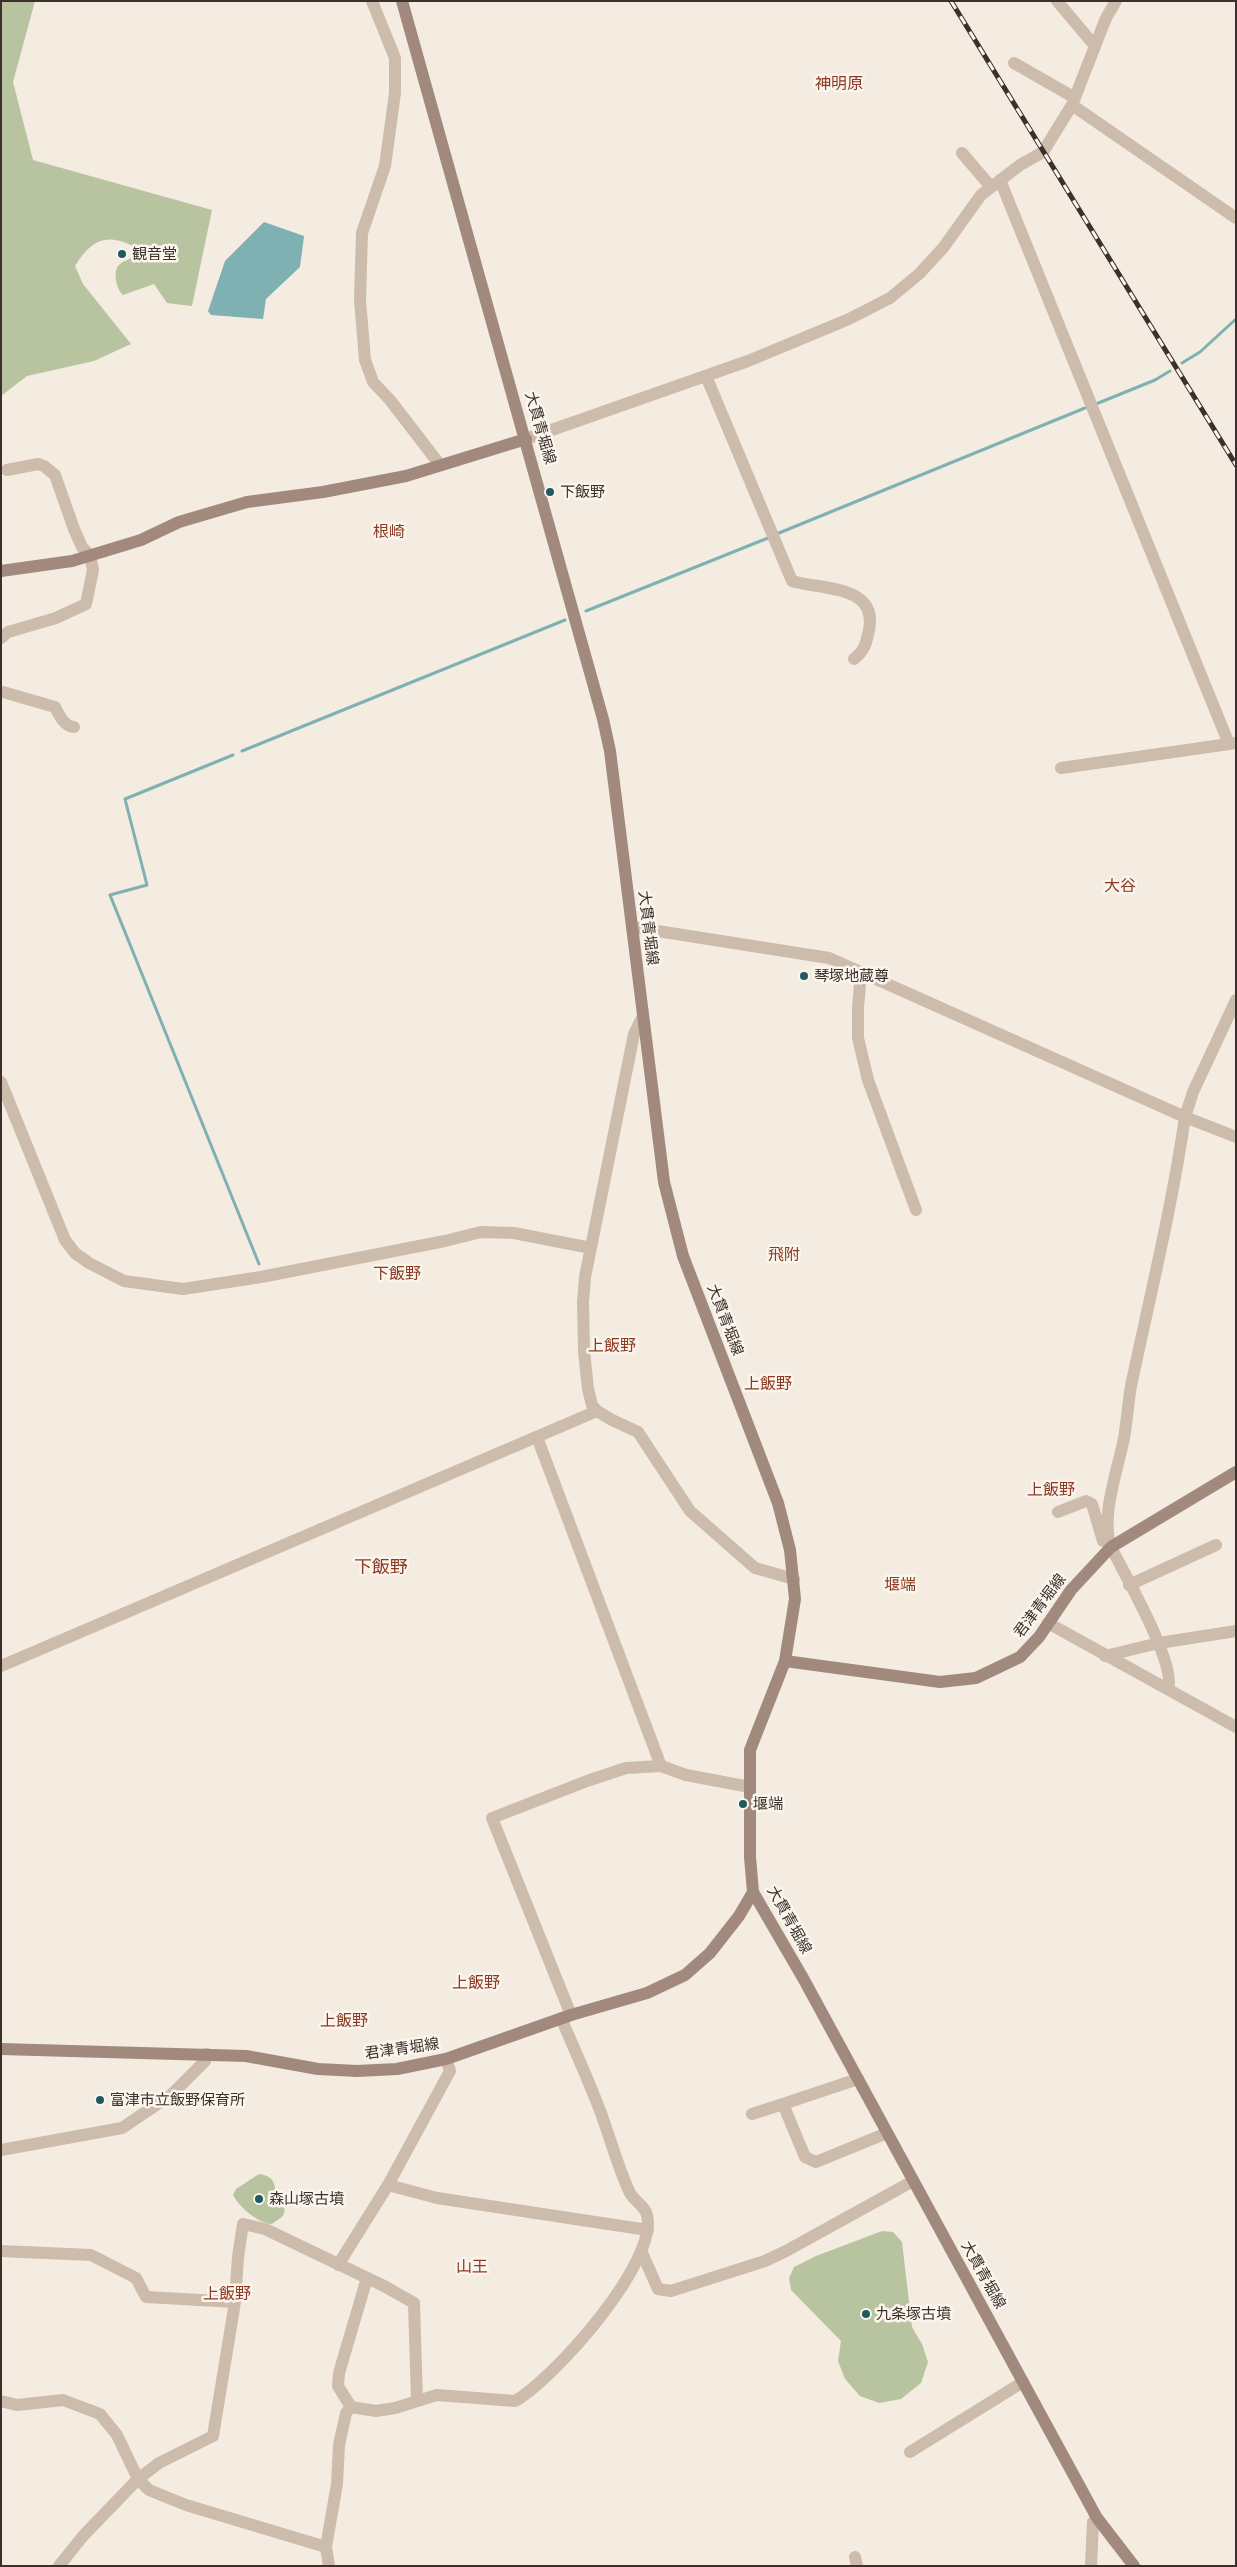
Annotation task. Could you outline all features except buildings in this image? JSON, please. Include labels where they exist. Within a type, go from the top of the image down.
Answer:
[{"type":"main road","name":"大貫青堀線","points":[[402,1],[526,439],[610,751],[664,1182],[673,1225],[683,1256],[778,1503],[790,1550],[795,1600],[785,1661],[753,1740],[750,1787],[750,1857],[753,1892],[858,2079],[1097,2518],[1134,2566]]},
{"type":"main road","points":[[1,571],[37,567],[90,556],[141,540],[178,522],[246,502],[360,486],[406,476],[526,439]]},
{"type":"main road","name":"君津青堀線","points":[[785,1661],[940,1682],[961,1681],[990,1673],[1020,1657],[1030,1648],[1071,1590],[1109,1549],[1236,1472]]},
{"type":"main road","name":"君津青堀線","points":[[1,2049],[246,2056],[318,2069],[358,2071],[397,2069],[446,2059],[566,2016],[647,1993],[685,1975],[710,1953],[739,1916],[753,1892]]},
{"type":"street","points":[[372,1],[395,58],[395,93],[392,125],[384,166],[362,233],[360,266],[362,335],[365,360],[373,382],[390,400],[440,465]]},
{"type":"street","points":[[1057,1],[1094,46]]},
{"type":"street","points":[[526,439],[706,376],[801,340],[890,298],[919,274],[943,248],[964,216],[981,195],[1020,165],[1043,152],[1073,101],[1094,46],[1116,1]]},
{"type":"street","points":[[1014,63],[1073,101],[1236,218]]},
{"type":"street","points":[[962,153],[996,183],[1232,744],[1061,768]]},
{"type":"street","points":[[706,376],[792,581],[826,586],[851,594],[868,606],[872,616],[865,650],[854,659]]},
{"type":"street","points":[[1,638],[8,632],[56,618],[86,604],[93,570],[90,556],[82,547],[58,481],[50,470],[33,464],[7,470]]},
{"type":"street","points":[[2,691],[54,707],[62,720],[69,726],[74,727]]},
{"type":"street","points":[[632,928],[829,958],[1185,1117],[1236,1137]]},
{"type":"street","points":[[861,972],[858,1038],[868,1080],[916,1210]]},
{"type":"street","points":[[1109,1549],[1107,1516],[1124,1440],[1131,1387],[1156,1274],[1185,1117],[1193,1092],[1236,1000]]},
{"type":"street","points":[[643,1016],[634,1034],[591,1248],[583,1302],[584,1351],[592,1405],[597,1411],[638,1432],[690,1510],[755,1568],[794,1579]]},
{"type":"street","points":[[1,1082],[64,1240],[82,1258],[124,1280],[183,1289],[261,1277],[445,1242],[480,1232],[514,1233],[591,1248]]},
{"type":"street","points":[[1,1666],[537,1437],[548,1430],[597,1411]]},
{"type":"street","points":[[537,1437],[661,1766]]},
{"type":"street","points":[[1058,1512],[1086,1501],[1092,1504],[1109,1549],[1159,1643],[1171,1681],[1168,1689]]},
{"type":"street","points":[[1129,1585],[1216,1545]]},
{"type":"street","points":[[1048,1624],[1236,1727]]},
{"type":"street","points":[[1105,1656],[1159,1643],[1236,1631]]},
{"type":"street","points":[[368,2278],[339,2373],[338,2386],[352,2407],[376,2411],[394,2408],[438,2395],[514,2400],[543,2379],[595,2325],[642,2253],[648,2230],[647,2215],[629,2191],[492,1818],[587,1780],[626,1768],[661,1766],[686,1775],[750,1787]]},
{"type":"street","points":[[1,2150],[122,2128],[171,2095],[205,2060],[207,2054]]},
{"type":"street","points":[[338,2265],[388,2185],[450,2071],[446,2059]]},
{"type":"street","points":[[752,2114],[858,2079]]},
{"type":"street","points":[[783,2104],[805,2157],[816,2162],[887,2133]]},
{"type":"street","points":[[642,2253],[658,2289],[671,2291],[772,2258],[913,2181]]},
{"type":"street","points":[[388,2185],[438,2198],[648,2230]]},
{"type":"street","points":[[59,2566],[84,2536],[138,2479],[159,2464],[213,2436],[236,2302],[238,2257],[244,2224],[265,2229],[368,2278],[414,2303],[417,2401]]},
{"type":"street","points":[[1,2251],[91,2255],[136,2278],[146,2297],[236,2302]]},
{"type":"street","points":[[910,2452],[1023,2382]]},
{"type":"street","points":[[1,2401],[16,2405],[63,2400],[100,2414],[117,2435],[138,2479],[149,2490],[163,2497],[326,2547]]},
{"type":"street","points":[[330,2566],[326,2547],[337,2484],[339,2445],[346,2413],[352,2407]]},
{"type":"street","points":[[1091,2566],[1093,2522],[1097,2518]]},
{"type":"green space","points":[[1,1],[35,1],[13,82],[33,160],[212,210],[192,306],[167,303],[154,284],[123,295],[117,284],[116,271],[121,263],[132,258],[133,246],[114,240],[99,241],[86,250],[75,266],[83,284],[131,344],[94,361],[27,376],[1,396]]},
{"type":"green space","points":[[259,2174],[265,2175],[272,2180],[275,2187],[275,2202],[285,2209],[283,2216],[272,2224],[261,2221],[250,2214],[233,2195],[236,2189]]},
{"type":"green space","points":[[882,2231],[893,2232],[902,2242],[912,2327],[922,2344],[928,2362],[921,2383],[901,2399],[879,2403],[860,2396],[845,2379],[838,2361],[841,2341],[791,2290],[789,2278],[794,2267],[816,2256]]},
{"type":"water","points":[[264,222],[304,236],[300,267],[266,299],[263,319],[211,315],[208,311],[225,261]]},
{"type":"waterway","points":[[1182,363],[1200,352],[1236,319]]},
{"type":"waterway","points":[[1096,404],[1155,380],[1170,371]]},
{"type":"waterway","points":[[779,533],[1085,408]]},
{"type":"waterway","points":[[586,611],[768,538]]},
{"type":"waterway","points":[[242,751],[565,620]]},
{"type":"waterway","points":[[233,755],[125,799],[147,885],[110,895],[259,1264]]},
{"type":"railway","points":[[951,1],[1236,465]]},
{"type":"place","name":"観音堂","points":[[122,254]]},
{"type":"place","name":"下飯野","points":[[550,492]]},
{"type":"place","name":"琴塚地蔵尊","points":[[804,976]]},
{"type":"place","name":"堰端","points":[[743,1804]]},
{"type":"place","name":"富津市立飯野保育所","points":[[100,2100]]},
{"type":"place","name":"森山塚古墳","points":[[259,2199]]},
{"type":"place","name":"九条塚古墳","points":[[866,2314]]},
{"type":"district","name":"神明原","points":[[839,84]]},
{"type":"district","name":"根崎","points":[[389,532]]},
{"type":"district","name":"大谷","points":[[1120,886]]},
{"type":"district","name":"飛附","points":[[784,1255]]},
{"type":"district","name":"下飯野","points":[[397,1274]]},
{"type":"district","name":"上飯野","points":[[612,1346]]},
{"type":"district","name":"上飯野","points":[[768,1384]]},
{"type":"district","name":"上飯野","points":[[1051,1490]]},
{"type":"district","name":"下飯野","points":[[381,1568]]},
{"type":"district","name":"堰端","points":[[900,1585]]},
{"type":"district","name":"上飯野","points":[[476,1983]]},
{"type":"district","name":"上飯野","points":[[344,2021]]},
{"type":"district","name":"山王","points":[[472,2267]]},
{"type":"district","name":"上飯野","points":[[227,2294]]}]
